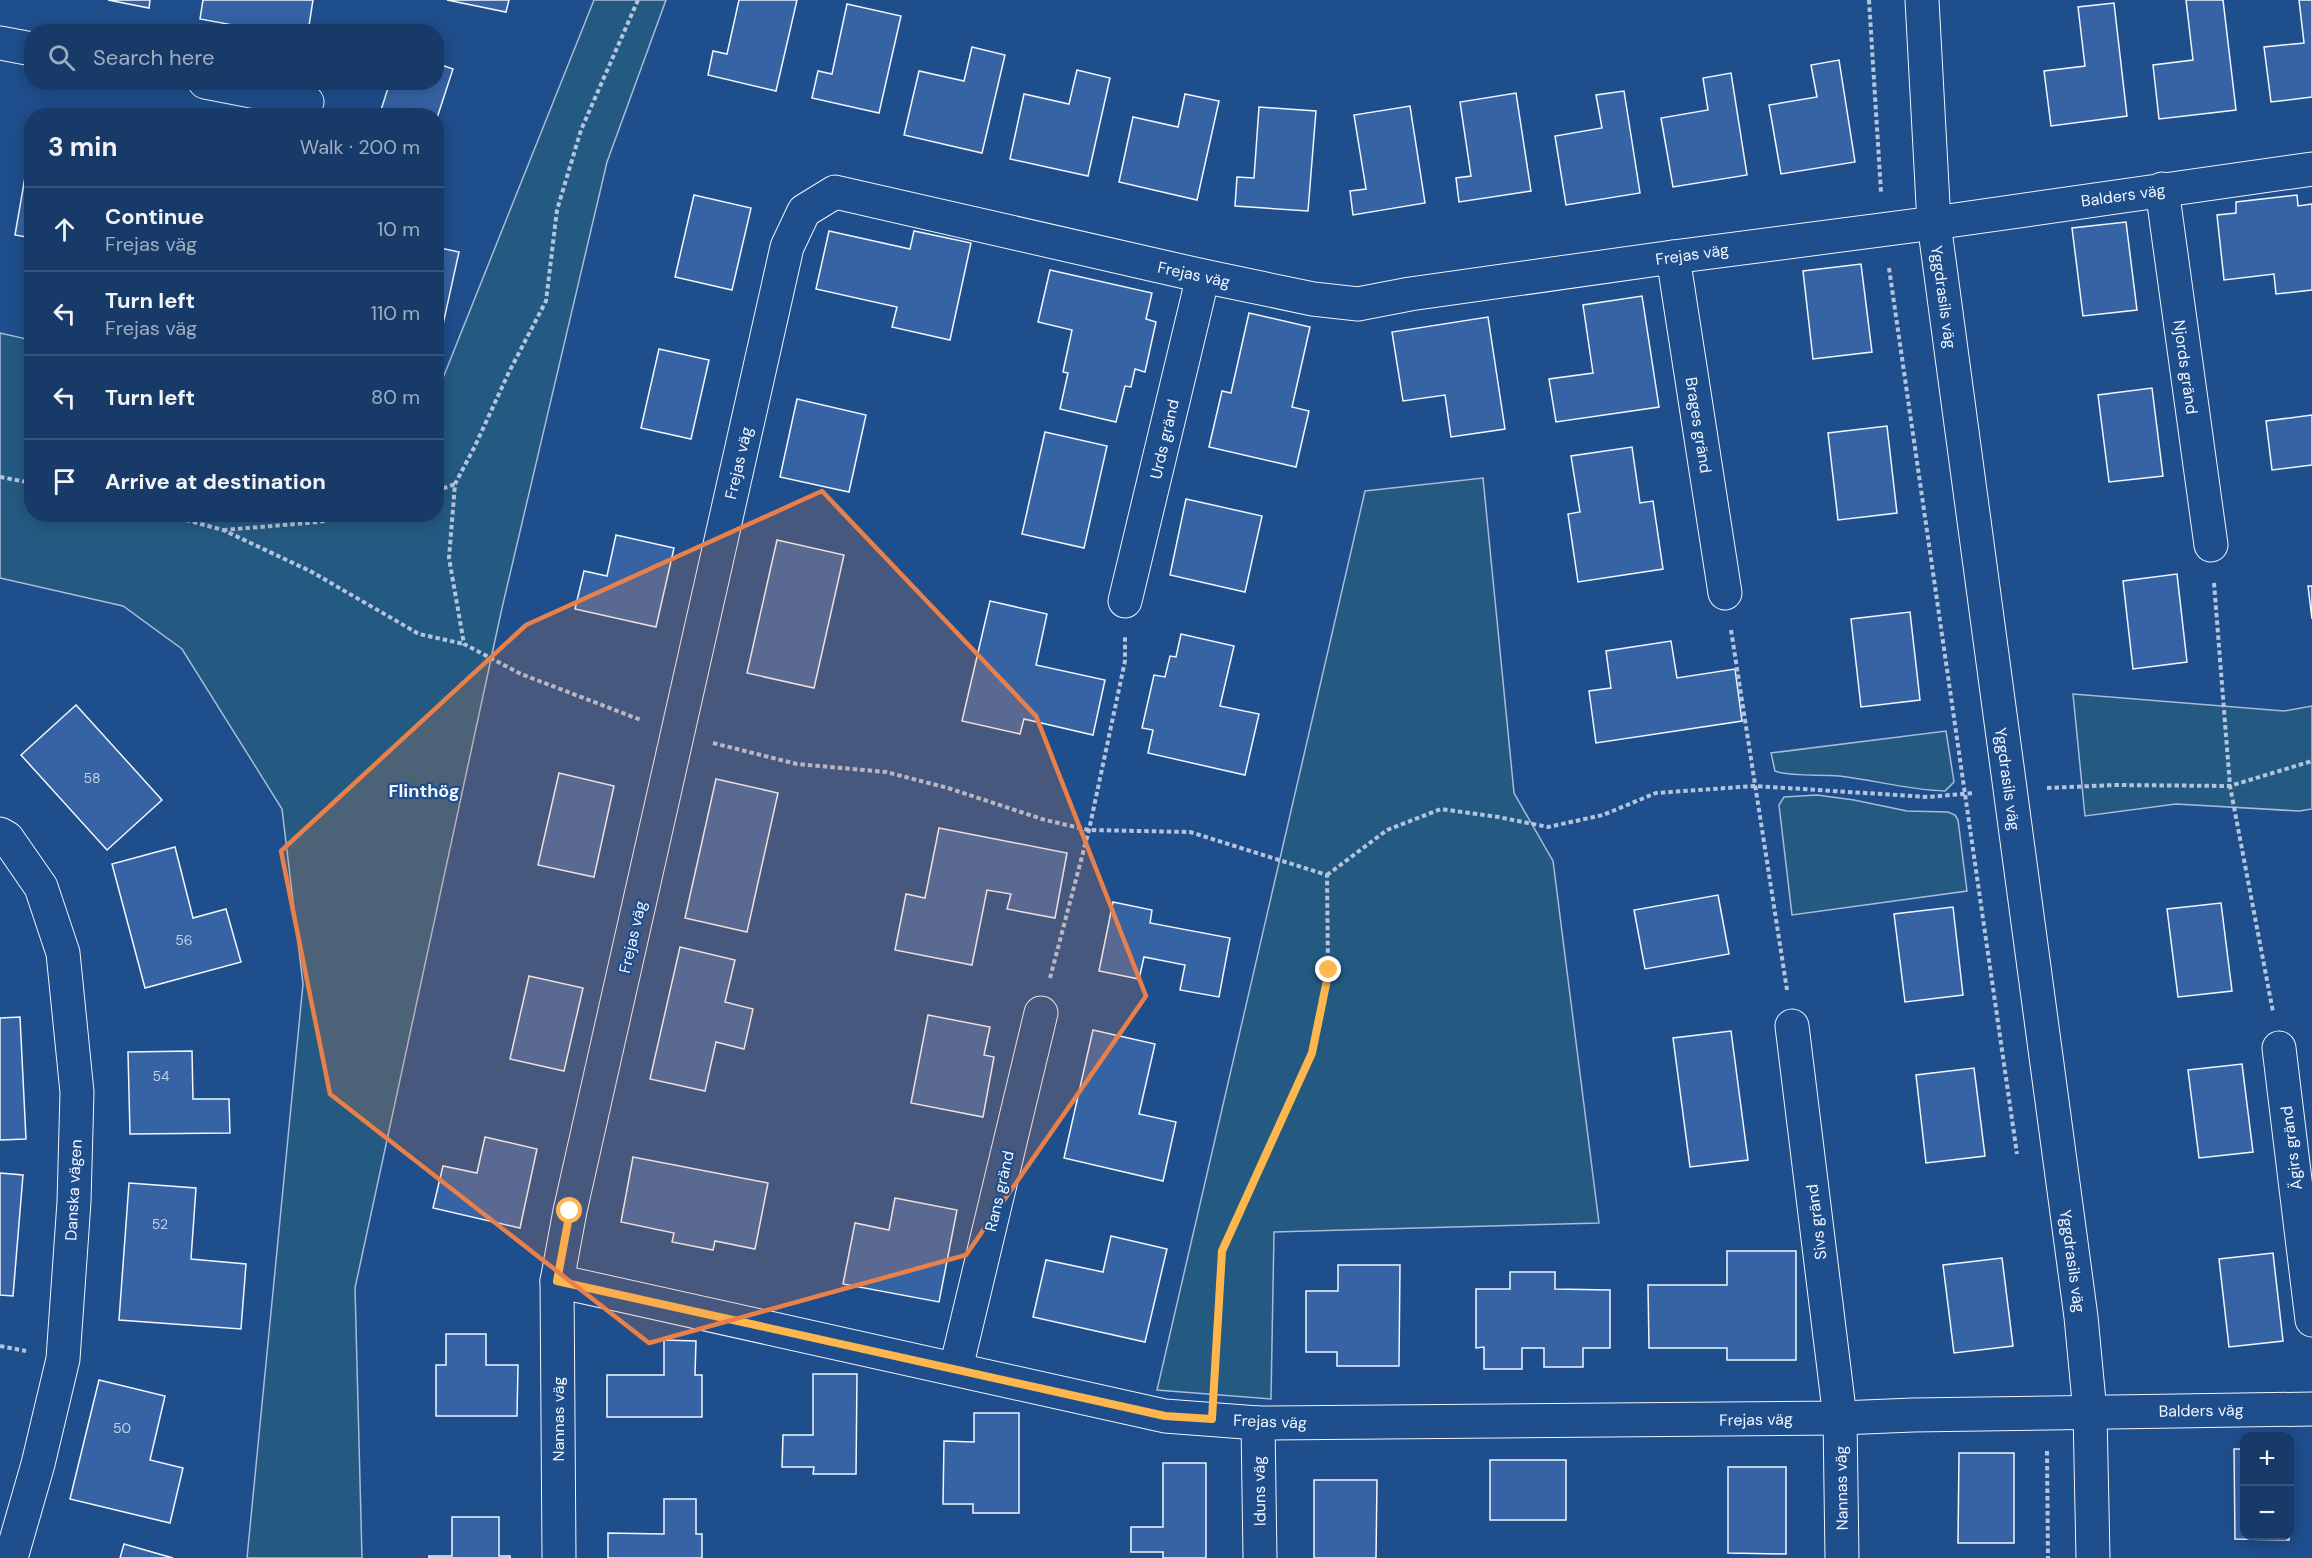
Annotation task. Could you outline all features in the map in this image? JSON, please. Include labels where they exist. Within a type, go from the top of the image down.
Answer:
[{"type":"street","name":"Yggdrasils väg","points":[[1922,0],[1934,223],[2081,1317],[2090,1412],[2093,1558]]},
{"type":"street","points":[[0,43],[24,48]]},
{"type":"street","points":[[246,90],[307,102]]},
{"type":"street","name":"Balders väg","points":[[1934,223],[2312,169]]},
{"type":"street","name":"Njords gränd","points":[[2162,189],[2211,545]]},
{"type":"street","name":"Frejas väg","points":[[1934,223],[1673,257],[1410,294],[1358,304],[1313,299],[1203,276],[834,192],[804,211],[787,247],[573,1199],[557,1281],[1165,1416],[1258,1423],[1840,1418],[2090,1412]]},
{"type":"street","name":"Brages gränd","points":[[1673,257],[1725,593]]},
{"type":"street","name":"Urds gränd","points":[[1125,601],[1203,276]]},
{"type":"street","name":"Danska vägen","points":[[0,834],[6,838],[41,887],[63,953],[77,1092],[74,1202],[63,1359],[38,1464],[11,1558]]},
{"type":"street","name":"Rans gränd","points":[[956,1368],[1041,1013]]},
{"type":"street","name":"Sivs gränd","points":[[1792,1026],[1840,1418]]},
{"type":"street","name":"Ägirs gränd","points":[[2280,1048],[2312,1320]]},
{"type":"street","name":"Nannas väg","points":[[557,1281],[559,1558]]},
{"type":"street","name":"Balders väg","points":[[2090,1412],[2312,1409]]},
{"type":"street","name":"Nannas väg","points":[[1840,1418],[1842,1558]]},
{"type":"street","name":"Iduns väg","points":[[1258,1423],[1260,1558]]},
{"type":"path","points":[[464,644],[449,558],[455,484],[546,301],[557,210],[581,130],[638,0]]},
{"type":"path","points":[[1869,0],[1883,229],[2018,1161]]},
{"type":"path","points":[[0,477],[24,482]]},
{"type":"path","points":[[444,488],[455,484]]},
{"type":"path","points":[[194,522],[223,530],[310,571],[419,633],[464,644],[522,674],[677,734],[797,764],[886,772],[948,788],[1045,820],[1089,830],[1190,832],[1327,875]]},
{"type":"path","points":[[223,530],[319,522]]},
{"type":"path","points":[[2211,545],[2230,786],[2280,1048]]},
{"type":"path","points":[[1725,593],[1792,1026]]},
{"type":"path","points":[[1041,1013],[1089,830],[1125,662],[1125,601]]},
{"type":"path","points":[[1327,875],[1387,830],[1441,809],[1548,827],[1604,815],[1656,793],[1755,786],[1928,797],[2115,785],[2230,786],[2312,761]]},
{"type":"path","points":[[1212,1419],[1222,1251],[1312,1053],[1329,970],[1327,875]]},
{"type":"path","points":[[2047,1412],[2048,1558]]},
{"type":"highlighted area","points":[[822,491],[1036,716],[1146,996],[966,1255],[649,1343],[330,1094],[281,851],[526,625]]},
{"type":"shaded area","points":[[594,0],[666,0],[607,162],[502,608],[355,1288],[362,1558],[247,1558],[303,984],[282,809],[182,649],[123,606],[0,578],[0,333],[24,338],[24,522],[444,522],[444,375]]},
{"type":"shaded area","points":[[1483,478],[1514,793],[1553,861],[1599,1223],[1274,1232],[1271,1399],[1157,1390],[1365,491]]},
{"type":"shaded area","points":[[2073,694],[2284,711],[2312,706],[2312,809],[2299,811],[2176,804],[2085,816]]},
{"type":"shaded area","points":[[1946,731],[1954,782],[1945,791],[1918,789],[1839,776],[1781,773],[1775,771],[1771,753]]},
{"type":"shaded area","points":[[1817,795],[1907,811],[1948,812],[1955,815],[1958,820],[1967,891],[1792,915],[1779,805],[1784,797]]},
{"type":"building","points":[[108,0],[150,0],[149,8]]},
{"type":"building","points":[[203,0],[313,0],[309,24],[227,24],[200,19]]},
{"type":"building","points":[[447,0],[509,0],[506,12]]},
{"type":"building","points":[[739,0],[797,0],[776,91],[708,75],[713,51],[727,54]]},
{"type":"building","points":[[2186,0],[2223,0],[2236,110],[2159,119],[2153,65],[2193,60]]},
{"type":"building","points":[[2299,0],[2312,0],[2312,97],[2271,102],[2264,47],[2304,43]]},
{"type":"building","points":[[2114,3],[2127,116],[2051,126],[2044,71],[2085,66],[2078,7]]},
{"type":"building","points":[[847,4],[901,16],[879,113],[812,98],[818,71],[832,74]]},
{"type":"building","points":[[972,47],[1005,55],[982,153],[904,135],[919,71],[964,81]]},
{"type":"building","points":[[1839,60],[1855,162],[1781,174],[1769,105],[1817,97],[1811,65]]},
{"type":"building","points":[[444,66],[453,69],[440,108],[382,108],[387,90],[444,90]]},
{"type":"building","points":[[1077,70],[1110,78],[1088,176],[1010,159],[1024,94],[1069,104]]},
{"type":"building","points":[[1731,73],[1747,175],[1673,187],[1661,118],[1708,110],[1703,78]]},
{"type":"building","points":[[1624,91],[1640,193],[1566,205],[1555,136],[1602,128],[1596,95]]},
{"type":"building","points":[[1516,93],[1531,191],[1459,202],[1456,178],[1471,176],[1460,102]]},
{"type":"building","points":[[1185,94],[1219,101],[1197,200],[1119,182],[1133,117],[1178,127]]},
{"type":"building","points":[[1410,106],[1425,203],[1353,215],[1350,191],[1366,189],[1354,115]]},
{"type":"building","points":[[1259,107],[1316,111],[1308,211],[1235,206],[1237,177],[1254,178]]},
{"type":"building","points":[[24,183],[24,237],[15,235]]},
{"type":"building","points":[[694,195],[751,208],[732,290],[675,277]]},
{"type":"building","points":[[2297,195],[2298,206],[2312,204],[2312,290],[2276,294],[2274,274],[2224,280],[2217,215],[2236,213],[2236,202]]},
{"type":"building","points":[[2126,222],[2137,310],[2083,316],[2072,228]]},
{"type":"building","points":[[829,231],[910,249],[914,231],[971,243],[950,340],[892,327],[897,307],[816,289]]},
{"type":"building","points":[[444,249],[459,252],[444,320]]},
{"type":"building","points":[[1861,264],[1872,352],[1813,359],[1803,271]]},
{"type":"building","points":[[1050,270],[1152,293],[1146,319],[1156,322],[1145,372],[1135,369],[1131,387],[1125,386],[1116,422],[1060,409],[1068,373],[1063,372],[1072,330],[1038,322]]},
{"type":"building","points":[[1642,296],[1659,407],[1556,422],[1549,379],[1593,373],[1583,305]]},
{"type":"building","points":[[1249,313],[1310,327],[1292,407],[1309,411],[1296,467],[1209,447],[1222,391],[1231,393]]},
{"type":"building","points":[[1488,317],[1505,429],[1451,437],[1445,395],[1403,401],[1392,332]]},
{"type":"building","points":[[659,349],[709,360],[691,439],[641,428]]},
{"type":"building","points":[[2152,388],[2163,476],[2109,482],[2098,395]]},
{"type":"building","points":[[797,399],[866,415],[849,492],[780,477]]},
{"type":"building","points":[[2312,415],[2312,465],[2272,470],[2266,421]]},
{"type":"building","points":[[1887,426],[1897,513],[1838,520],[1828,433]]},
{"type":"building","points":[[1045,432],[1107,446],[1084,548],[1022,534]]},
{"type":"building","points":[[1632,447],[1640,503],[1653,501],[1663,569],[1578,582],[1568,514],[1580,512],[1571,456]]},
{"type":"building","points":[[1186,499],[1262,516],[1245,592],[1170,575]]},
{"type":"building","points":[[616,535],[674,548],[656,627],[575,609],[584,571],[607,576]]},
{"type":"building","points":[[777,540],[844,555],[814,688],[747,673]]},
{"type":"building","points":[[2177,574],[2187,662],[2133,669],[2123,581]]},
{"type":"building","points":[[2308,586],[2312,586],[2312,619]]},
{"type":"building","points":[[990,601],[1047,614],[1036,665],[1105,680],[1093,735],[1024,719],[1020,734],[962,721]]},
{"type":"building","points":[[1910,612],[1920,700],[1861,707],[1851,619]]},
{"type":"building","points":[[1181,634],[1234,646],[1220,706],[1259,714],[1245,775],[1148,753],[1153,730],[1142,728],[1154,675],[1165,677],[1170,656],[1176,657]]},
{"type":"building","points":[[1671,641],[1677,678],[1735,669],[1742,721],[1596,743],[1589,691],[1611,688],[1606,651]]},
{"type":"building","points":[[76,705],[162,800],[107,850],[21,755]]},
{"type":"building","points":[[559,773],[614,786],[594,877],[538,865]]},
{"type":"building","points":[[716,779],[778,793],[747,932],[685,918]]},
{"type":"building","points":[[939,828],[1067,853],[1055,918],[1007,909],[1011,894],[987,890],[972,965],[895,950],[906,894],[925,898]]},
{"type":"building","points":[[175,847],[193,918],[226,909],[241,962],[145,988],[112,864]]},
{"type":"building","points":[[1718,895],[1729,954],[1645,969],[1634,910]]},
{"type":"building","points":[[1113,902],[1152,910],[1150,923],[1230,938],[1219,997],[1180,990],[1185,965],[1144,957],[1139,979],[1099,971]]},
{"type":"building","points":[[2221,903],[2232,991],[2178,997],[2167,909]]},
{"type":"building","points":[[1953,907],[1963,995],[1905,1002],[1894,914]]},
{"type":"building","points":[[680,947],[735,960],[725,1002],[753,1009],[744,1049],[716,1042],[705,1091],[650,1079]]},
{"type":"building","points":[[529,976],[583,988],[564,1071],[510,1059]]},
{"type":"building","points":[[928,1015],[990,1027],[984,1055],[994,1057],[983,1117],[911,1103]]},
{"type":"building","points":[[20,1017],[26,1139],[0,1140],[0,1018]]},
{"type":"building","points":[[1093,1030],[1155,1044],[1139,1114],[1176,1122],[1163,1181],[1064,1158]]},
{"type":"building","points":[[1731,1031],[1748,1160],[1690,1167],[1673,1038]]},
{"type":"building","points":[[192,1051],[193,1099],[229,1099],[230,1133],[130,1134],[128,1052]]},
{"type":"building","points":[[2242,1064],[2253,1152],[2199,1158],[2188,1070]]},
{"type":"building","points":[[1974,1068],[1985,1156],[1926,1163],[1916,1075]]},
{"type":"building","points":[[485,1137],[537,1149],[520,1228],[433,1208],[443,1166],[477,1173]]},
{"type":"building","points":[[633,1157],[768,1183],[755,1249],[715,1241],[713,1250],[672,1242],[674,1233],[621,1222]]},
{"type":"building","points":[[0,1173],[23,1175],[13,1296],[0,1295]]},
{"type":"building","points":[[129,1183],[196,1188],[191,1259],[246,1264],[241,1329],[119,1320]]},
{"type":"building","points":[[895,1198],[957,1210],[939,1302],[843,1284],[855,1223],[889,1230]]},
{"type":"building","points":[[1111,1236],[1167,1249],[1145,1342],[1033,1317],[1046,1260],[1103,1272]]},
{"type":"building","points":[[1727,1251],[1796,1251],[1796,1360],[1727,1360],[1727,1348],[1649,1348],[1648,1285],[1727,1285]]},
{"type":"building","points":[[2273,1253],[2283,1341],[2229,1347],[2219,1259]]},
{"type":"building","points":[[2002,1258],[2013,1346],[1954,1353],[1943,1265]]},
{"type":"building","points":[[1338,1265],[1400,1265],[1399,1366],[1337,1366],[1337,1352],[1306,1352],[1306,1291],[1338,1291]]},
{"type":"building","points":[[1510,1272],[1555,1272],[1555,1289],[1610,1290],[1610,1348],[1583,1348],[1583,1367],[1544,1367],[1544,1348],[1522,1348],[1522,1369],[1484,1369],[1484,1347],[1476,1348],[1476,1289],[1510,1289]]},
{"type":"building","points":[[446,1334],[486,1334],[486,1365],[518,1365],[517,1416],[436,1416],[436,1365],[446,1365]]},
{"type":"building","points":[[664,1340],[696,1341],[695,1375],[702,1375],[702,1417],[607,1417],[607,1375],[664,1375]]},
{"type":"building","points":[[813,1374],[857,1374],[856,1474],[813,1474],[814,1467],[782,1467],[783,1435],[813,1435]]},
{"type":"building","points":[[99,1380],[165,1396],[150,1460],[183,1468],[170,1523],[70,1499]]},
{"type":"building","points":[[974,1413],[1019,1413],[1019,1513],[973,1513],[973,1504],[943,1504],[944,1441],[974,1442]]},
{"type":"building","points":[[2234,1449],[2240,1449],[2240,1539],[2235,1539]]},
{"type":"building","points":[[1959,1453],[2014,1453],[2014,1543],[1958,1543]]},
{"type":"building","points":[[1490,1460],[1566,1460],[1566,1520],[1490,1520]]},
{"type":"building","points":[[1163,1463],[1206,1463],[1206,1558],[1163,1558],[1163,1552],[1131,1552],[1131,1527],[1163,1527]]},
{"type":"building","points":[[1728,1467],[1786,1467],[1786,1554],[1728,1553]]},
{"type":"building","points":[[1314,1480],[1377,1480],[1376,1558],[1314,1558]]},
{"type":"building","points":[[664,1499],[696,1499],[696,1534],[702,1534],[702,1558],[608,1558],[608,1533],[664,1534]]},
{"type":"building","points":[[452,1517],[499,1517],[499,1556],[510,1556],[510,1558],[429,1558],[429,1556],[452,1556]]},
{"type":"building","points":[[124,1544],[173,1558],[120,1558]]},
{"type":"district","name":"Flinthög","points":[[424,791]]},
{"type":"route","points":[[570,1211],[557,1281],[1165,1416],[1212,1419],[1222,1251],[1312,1053],[1329,970]]}]
